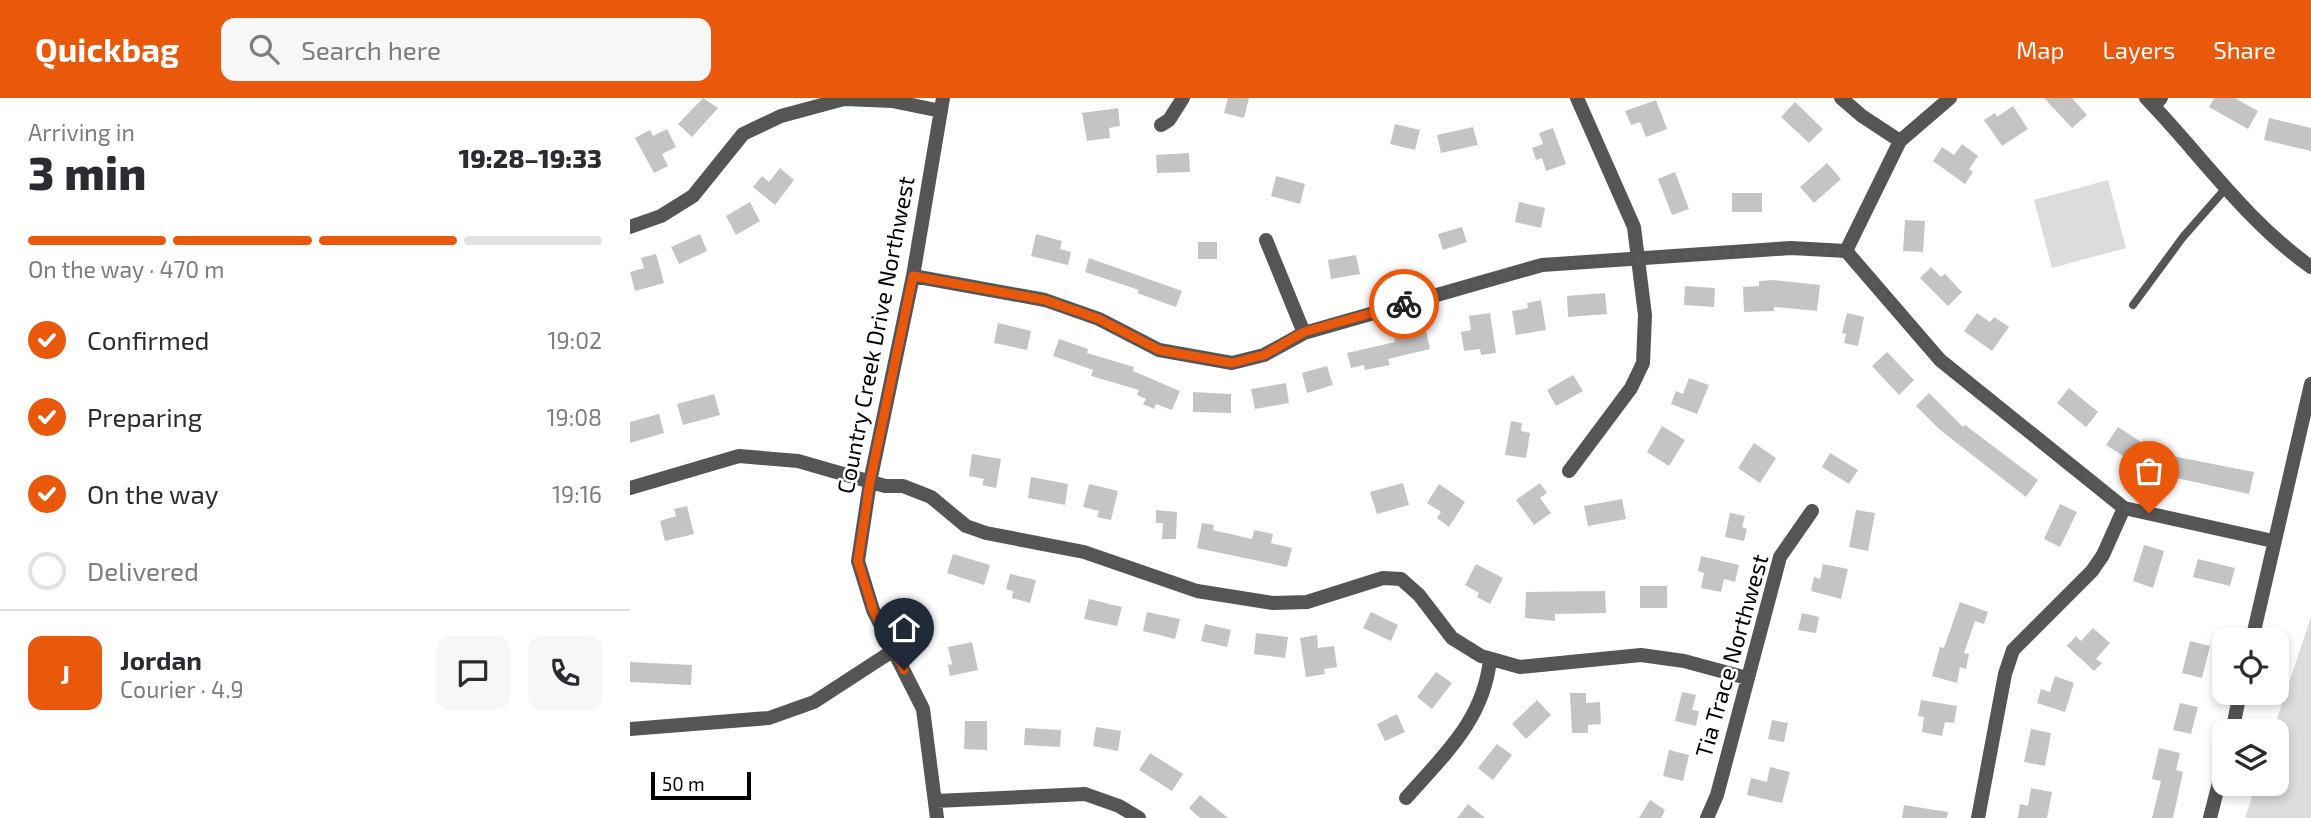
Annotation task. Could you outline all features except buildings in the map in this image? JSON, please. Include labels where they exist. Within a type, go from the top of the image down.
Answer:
[{"type":"street","points":[[1161,125],[1169,120],[1183,98]]},
{"type":"street","points":[[1569,471],[1631,388],[1643,363],[1645,316],[1634,227],[1577,98]]},
{"type":"street","points":[[1841,98],[1900,141]]},
{"type":"street","points":[[1846,251],[1900,141],[1950,98]]},
{"type":"street","points":[[630,227],[661,216],[693,196],[743,134],[780,116],[844,99],[942,104]]},
{"type":"street","points":[[2154,101],[2227,188],[2285,249],[2311,267]]},
{"type":"street","name":"Country Creek Drive Northwest","points":[[937,818],[923,709],[873,610],[858,561],[870,482],[913,276],[942,104]]},
{"type":"street","points":[[1266,240],[1304,332]]},
{"type":"street","points":[[913,276],[1045,300],[1099,319],[1159,350],[1232,363],[1264,355],[1304,332],[1542,265],[1791,248],[1846,251],[1940,360],[2124,508],[2273,541]]},
{"type":"street","points":[[2255,628],[2311,384]]},
{"type":"street","points":[[630,488],[739,456],[798,461],[885,486],[903,486],[931,497],[966,526],[986,533],[1084,552],[1202,592],[1273,603],[1307,602],[1383,578],[1401,579],[1419,595],[1451,638],[1490,659],[1520,667],[1641,655],[1684,661],[1747,678]]},
{"type":"street","points":[[1978,818],[2004,674],[2013,650],[2092,571],[2104,555],[2124,508]]},
{"type":"street","name":"Tia Trace Northwest","points":[[1707,818],[1717,795],[1780,557],[1812,511]]},
{"type":"street","points":[[630,729],[769,718],[814,702],[894,650]]},
{"type":"street","points":[[1406,798],[1452,747],[1479,708],[1487,684],[1490,659]]},
{"type":"street","points":[[936,801],[1084,794],[1119,806],[1139,818]]},
{"type":"street","points":[[2210,818],[2216,796]]},
{"type":"lane","points":[[2133,305],[2183,237],[2227,188]]},
{"type":"shaded area","points":[[2108,180],[2126,248],[2052,268],[2034,200]]},
{"type":"shaded area","points":[[2311,617],[2311,818],[2245,818],[2252,796],[2289,796],[2289,719],[2277,719],[2282,705],[2289,705],[2289,683]]},
{"type":"way so far","points":[[1404,304],[1542,265],[1791,248],[1846,251],[1910,328],[1940,360],[1973,389],[2124,508],[2149,513]]},
{"type":"route","points":[[904,670],[873,610],[858,561],[870,482],[913,276],[1045,300],[1099,319],[1159,350],[1232,363],[1264,355],[1304,332],[1404,304]]}]
